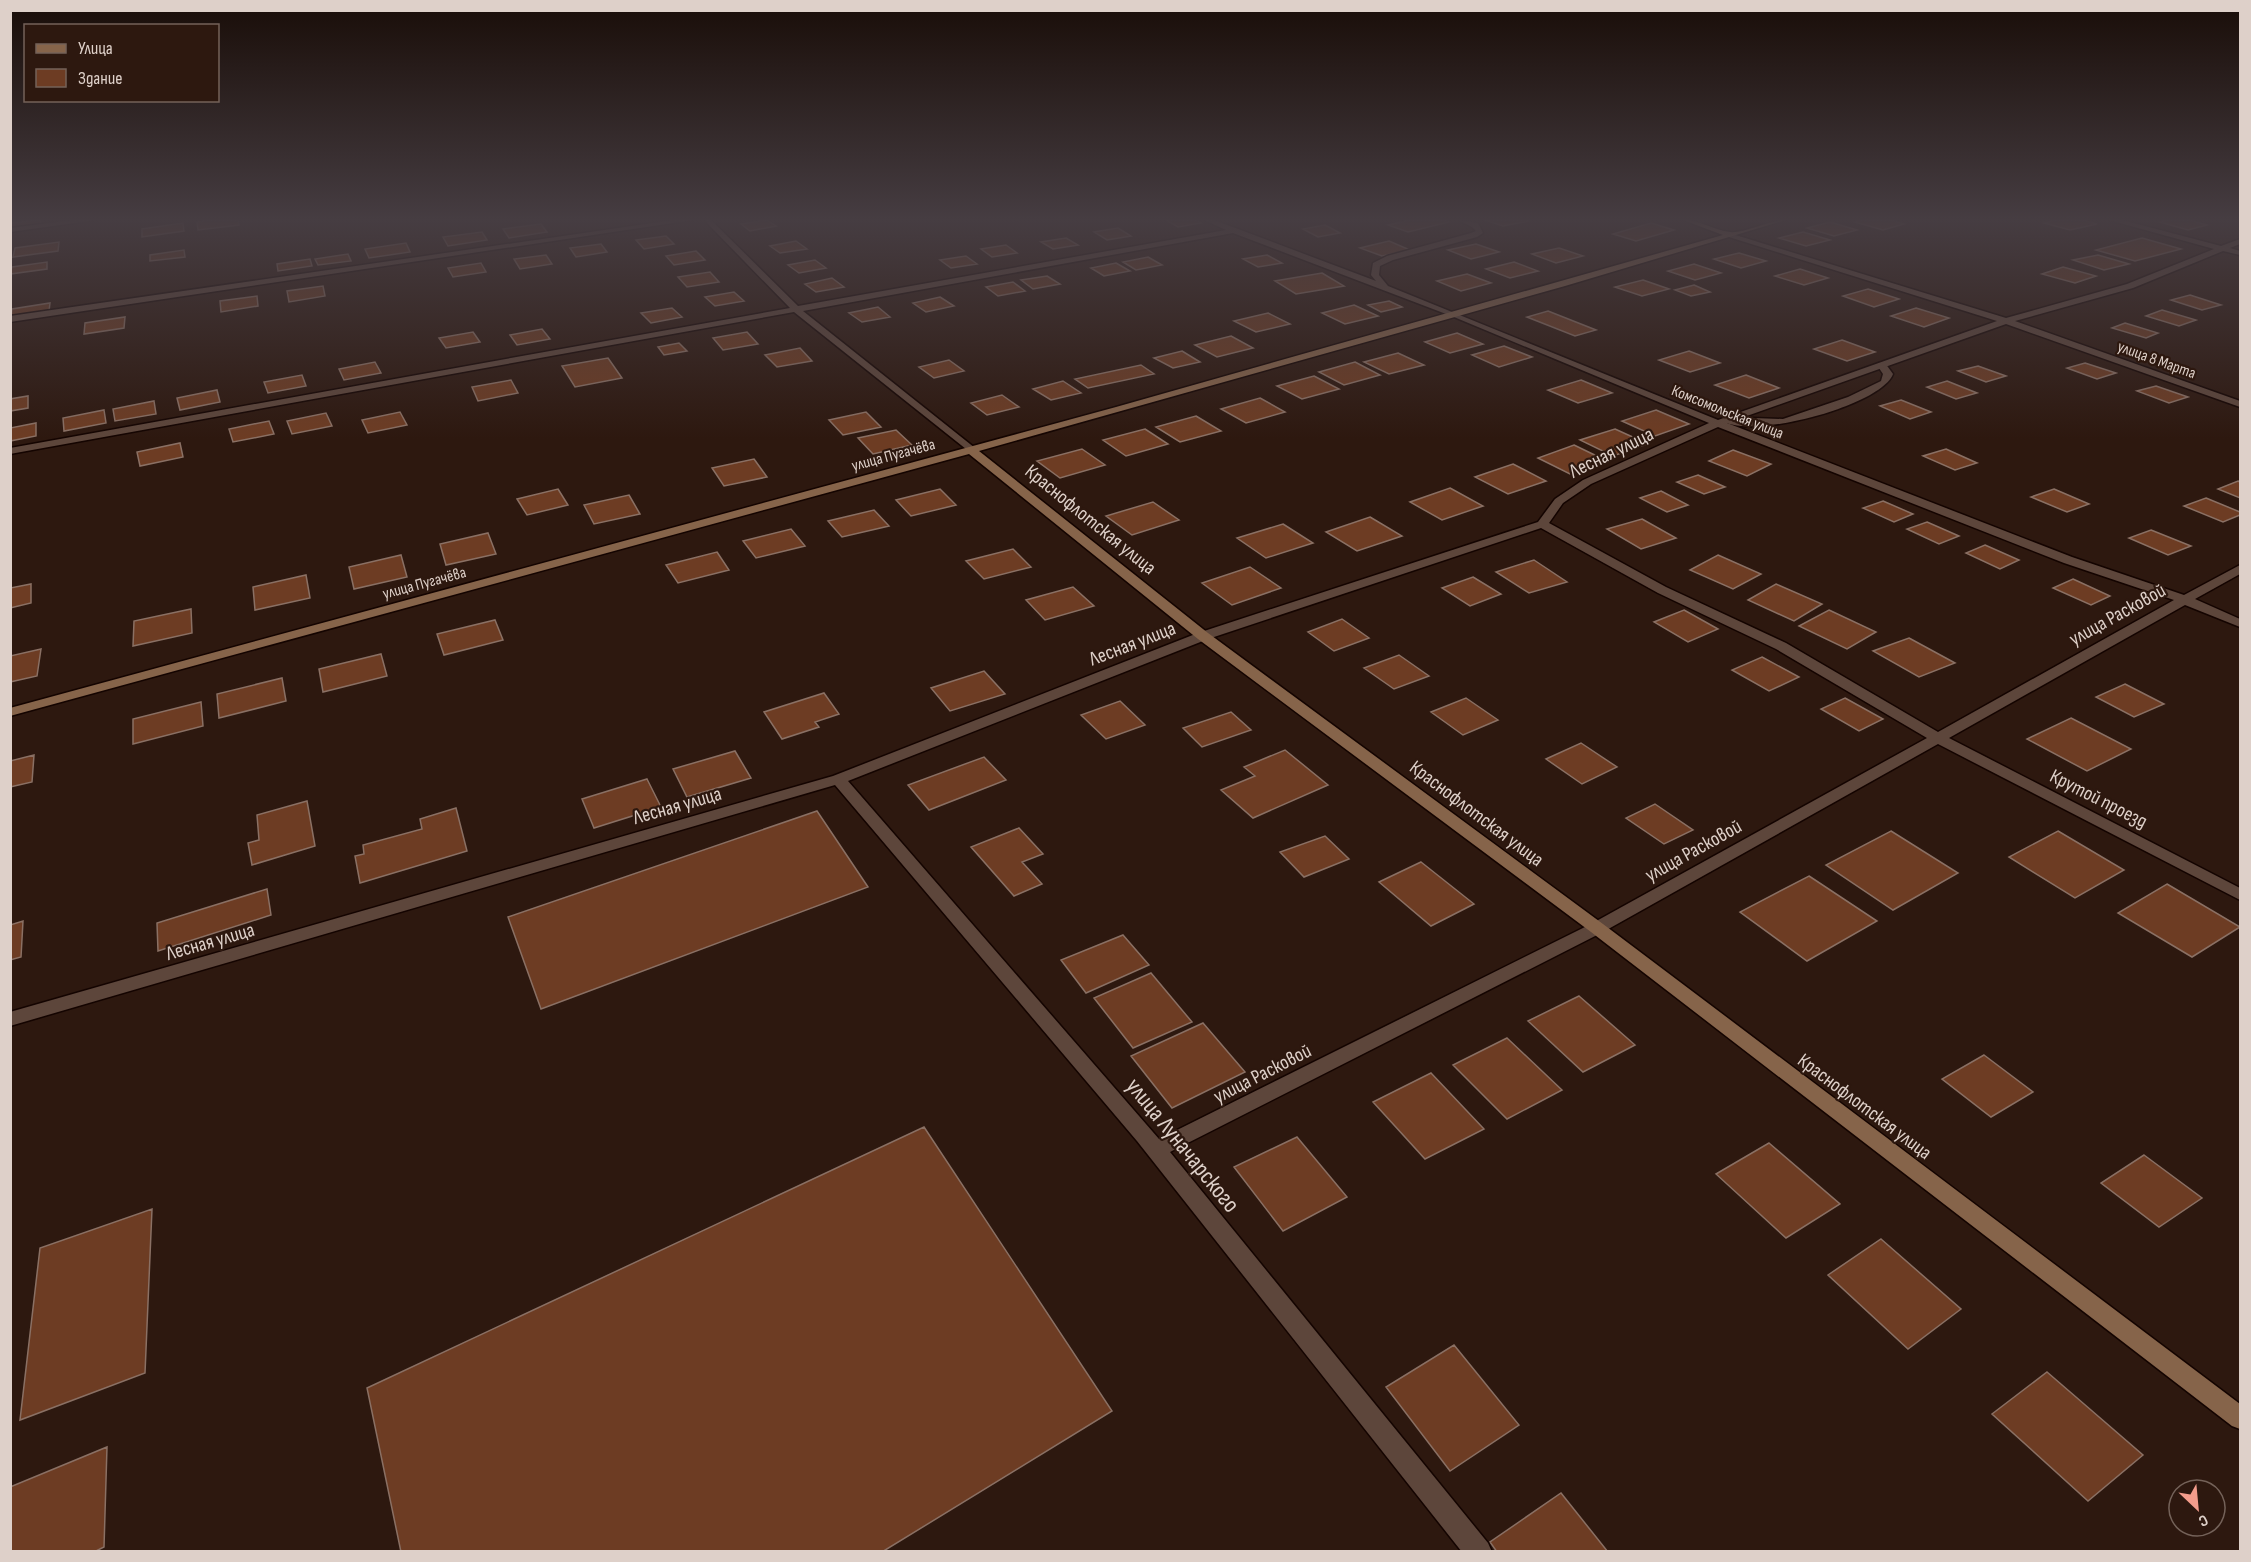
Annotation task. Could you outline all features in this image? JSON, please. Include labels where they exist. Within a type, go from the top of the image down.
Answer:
[{"type":"main road","name":"улица Пугачёва","points":[[10,712],[971,450],[1533,293]]},
{"type":"main road","name":"Краснофлотская улица","points":[[971,450],[1203,636],[1597,928],[2241,1418]]},
{"type":"street","points":[[10,319],[189,293]]},
{"type":"street","name":"Краснофлотская улица","points":[[780,293],[797,310],[971,450]]},
{"type":"street","points":[[10,451],[891,293]]},
{"type":"street","name":"Комсомольская улица","points":[[1398,293],[2068,560],[2185,600],[2241,623]]},
{"type":"street","name":"улица 8 Марта","points":[[1916,293],[2006,321],[2241,404]]},
{"type":"street","name":"Лесная улица","points":[[10,1018],[838,779],[1203,636],[1542,524],[1559,501],[1587,482],[1722,422],[2006,321],[2106,293]]},
{"type":"street","points":[[1722,422],[1783,422],[1805,416],[1872,390],[1885,382],[1888,374],[1882,365]]},
{"type":"street","name":"Крутой проезд","points":[[1542,524],[1662,590],[1823,669],[1938,738],[2241,895]]},
{"type":"street","name":"улица Расковой","points":[[1156,1150],[1597,928],[2241,569]]},
{"type":"street","name":"улица Луначарского","points":[[838,779],[1156,1150],[1479,1551]]},
{"type":"building","points":[[287,293],[324,293],[325,296],[289,302]]},
{"type":"building","points":[[735,293],[744,301],[715,306],[705,297]]},
{"type":"building","points":[[994,293],[1015,293],[998,296]]},
{"type":"building","points":[[1633,293],[1654,293],[1642,296]]},
{"type":"building","points":[[1683,293],[1706,293],[1691,296]]},
{"type":"building","points":[[1854,293],[1880,293],[1899,299],[1874,307],[1843,296]]},
{"type":"building","points":[[2190,295],[2221,305],[2202,310],[2171,300]]},
{"type":"building","points":[[257,296],[258,306],[221,312],[220,301]]},
{"type":"building","points":[[940,297],[954,306],[926,312],[913,303]]},
{"type":"building","points":[[1389,301],[1402,307],[1381,312],[1368,305]]},
{"type":"building","points":[[50,303],[49,311],[11,317],[12,309]]},
{"type":"building","points":[[1354,305],[1378,316],[1345,324],[1322,313]]},
{"type":"building","points":[[878,307],[890,317],[862,322],[849,313]]},
{"type":"building","points":[[672,308],[682,317],[651,323],[641,313]]},
{"type":"building","points":[[1916,308],[1949,318],[1924,327],[1891,316]]},
{"type":"building","points":[[2162,310],[2196,320],[2179,326],[2146,316]]},
{"type":"building","points":[[1548,311],[1596,330],[1575,336],[1527,317]]},
{"type":"building","points":[[1268,313],[1290,324],[1256,332],[1234,321]]},
{"type":"building","points":[[125,317],[124,328],[84,334],[85,323]]},
{"type":"building","points":[[2125,323],[2158,333],[2146,338],[2112,328]]},
{"type":"building","points":[[542,329],[550,339],[517,345],[510,335]]},
{"type":"building","points":[[473,332],[480,342],[446,348],[439,338]]},
{"type":"building","points":[[747,332],[758,344],[723,350],[713,338]]},
{"type":"building","points":[[1457,333],[1483,344],[1450,353],[1425,342]]},
{"type":"building","points":[[1231,336],[1253,348],[1217,357],[1195,345]]},
{"type":"building","points":[[1842,340],[1875,352],[1847,361],[1814,349]]},
{"type":"building","points":[[679,343],[687,351],[664,355],[658,347]]},
{"type":"building","points":[[1504,346],[1532,357],[1499,367],[1472,355]]},
{"type":"building","points":[[800,348],[812,361],[777,367],[765,355]]},
{"type":"building","points":[[1182,351],[1200,362],[1173,368],[1154,358]]},
{"type":"building","points":[[1689,351],[1720,363],[1690,372],[1659,360]]},
{"type":"building","points":[[1398,353],[1424,365],[1389,374],[1364,362]]},
{"type":"building","points":[[608,358],[622,378],[575,387],[562,366]]},
{"type":"building","points":[[949,360],[964,371],[934,378],[919,367]]},
{"type":"building","points":[[375,362],[381,373],[344,380],[339,369]]},
{"type":"building","points":[[1355,362],[1380,375],[1344,385],[1319,372]]},
{"type":"building","points":[[2085,363],[2116,373],[2097,379],[2067,368]]},
{"type":"building","points":[[1141,365],[1154,374],[1088,388],[1075,379]]},
{"type":"building","points":[[1978,366],[2006,376],[1986,382],[1958,371]]},
{"type":"building","points":[[302,375],[306,386],[268,393],[264,382]]},
{"type":"building","points":[[1746,375],[1779,388],[1749,398],[1715,385]]},
{"type":"building","points":[[1314,376],[1339,389],[1302,399],[1277,386]]},
{"type":"building","points":[[511,380],[518,393],[478,401],[472,387]]},
{"type":"building","points":[[1581,380],[1612,393],[1578,403],[1548,390]]},
{"type":"building","points":[[1063,381],[1081,393],[1051,400],[1033,389]]},
{"type":"building","points":[[1947,381],[1977,393],[1956,399],[1927,387]]},
{"type":"building","points":[[2156,386],[2188,397],[2169,403],[2137,391]]},
{"type":"building","points":[[217,390],[220,402],[180,410],[177,398]]},
{"type":"building","points":[[1002,395],[1019,407],[987,415],[971,403]]},
{"type":"building","points":[[28,396],[28,408],[10,411],[10,399]]},
{"type":"building","points":[[1260,398],[1285,412],[1246,423],[1221,409]]},
{"type":"building","points":[[1901,400],[1931,412],[1910,419],[1880,406]]},
{"type":"building","points":[[154,401],[156,414],[115,421],[113,409]]},
{"type":"building","points":[[104,410],[106,423],[64,431],[63,418]]},
{"type":"building","points":[[1656,410],[1689,424],[1655,436],[1622,421]]},
{"type":"building","points":[[400,412],[407,425],[368,433],[362,420]]},
{"type":"building","points":[[866,412],[881,427],[843,435],[829,420]]},
{"type":"building","points":[[326,413],[332,426],[292,434],[287,421]]},
{"type":"building","points":[[1196,416],[1221,431],[1180,442],[1156,427]]},
{"type":"building","points":[[269,421],[274,434],[233,442],[229,429]]},
{"type":"building","points":[[36,423],[36,436],[10,441],[10,428]]},
{"type":"building","points":[[1145,429],[1168,444],[1126,456],[1103,440]]},
{"type":"building","points":[[1615,429],[1648,444],[1613,456],[1580,440]]},
{"type":"building","points":[[896,430],[912,445],[873,454],[858,438]]},
{"type":"building","points":[[180,443],[183,457],[140,466],[137,452]]},
{"type":"building","points":[[1574,445],[1607,461],[1570,474],[1538,458]]},
{"type":"building","points":[[1082,449],[1105,465],[1060,478],[1037,461]]},
{"type":"building","points":[[1946,449],[1977,463],[1955,470],[1923,456]]},
{"type":"building","points":[[1733,450],[1771,464],[1747,476],[1709,461]]},
{"type":"building","points":[[754,459],[767,477],[724,486],[712,468]]},
{"type":"building","points":[[1513,464],[1546,481],[1508,494],[1475,477]]},
{"type":"building","points":[[1698,475],[1725,487],[1704,494],[1677,482]]},
{"type":"building","points":[[2240,482],[2240,498],[2218,489]]},
{"type":"building","points":[[1450,488],[1483,506],[1442,520],[1410,502]]},
{"type":"building","points":[[558,489],[568,505],[527,515],[517,499]]},
{"type":"building","points":[[940,489],[956,505],[911,516],[896,500]]},
{"type":"building","points":[[2054,489],[2089,504],[2067,512],[2031,497]]},
{"type":"building","points":[[1661,491],[1688,505],[1667,512],[1640,498]]},
{"type":"building","points":[[629,495],[640,514],[594,524],[584,505]]},
{"type":"building","points":[[2206,498],[2240,512],[2240,515],[2223,522],[2184,506]]},
{"type":"building","points":[[1883,501],[1913,514],[1894,522],[1863,508]]},
{"type":"building","points":[[1153,502],[1179,520],[1132,535],[1106,516]]},
{"type":"building","points":[[874,510],[889,526],[842,537],[828,521]]},
{"type":"building","points":[[1370,517],[1402,536],[1357,551],[1326,532]]},
{"type":"building","points":[[1642,519],[1676,538],[1641,549],[1607,529]]},
{"type":"building","points":[[1927,522],[1959,536],[1939,544],[1907,529]]},
{"type":"building","points":[[1283,524],[1313,543],[1266,558],[1237,538]]},
{"type":"building","points":[[791,529],[805,546],[756,558],[743,541]]},
{"type":"building","points":[[2151,530],[2191,546],[2168,555],[2129,538]]},
{"type":"building","points":[[488,533],[496,554],[446,565],[440,544]]},
{"type":"building","points":[[1985,545],[2019,560],[2000,569],[1966,553]]},
{"type":"building","points":[[1013,549],[1031,567],[984,579],[966,561]]},
{"type":"building","points":[[717,552],[729,570],[678,583],[666,565]]},
{"type":"building","points":[[401,555],[407,577],[354,589],[349,567]]},
{"type":"building","points":[[1718,555],[1761,574],[1733,589],[1690,570]]},
{"type":"building","points":[[1534,560],[1567,582],[1529,593],[1496,572]]},
{"type":"building","points":[[1250,567],[1281,588],[1232,605],[1202,583]]},
{"type":"building","points":[[306,575],[310,598],[255,610],[253,587]]},
{"type":"building","points":[[1473,577],[1501,594],[1470,606],[1442,588]]},
{"type":"building","points":[[2073,579],[2110,596],[2091,605],[2053,588]]},
{"type":"building","points":[[31,584],[31,603],[10,608],[10,588]]},
{"type":"building","points":[[1776,584],[1822,604],[1794,621],[1748,600]]},
{"type":"building","points":[[1073,587],[1094,606],[1045,620],[1026,600]]},
{"type":"building","points":[[191,609],[192,633],[133,646],[134,621]]},
{"type":"building","points":[[1684,610],[1718,629],[1688,642],[1654,622]]},
{"type":"building","points":[[1829,610],[1876,632],[1847,649],[1799,626]]},
{"type":"building","points":[[1342,619],[1369,638],[1334,651],[1308,632]]},
{"type":"building","points":[[495,620],[503,640],[444,655],[437,634]]},
{"type":"building","points":[[1909,638],[1955,663],[1919,677],[1873,651]]},
{"type":"building","points":[[41,649],[37,676],[10,682],[10,656]]},
{"type":"building","points":[[381,654],[387,676],[323,692],[319,669]]},
{"type":"building","points":[[1399,655],[1429,676],[1394,689],[1364,668]]},
{"type":"building","points":[[1762,657],[1799,677],[1769,691],[1732,670]]},
{"type":"building","points":[[984,671],[1005,694],[950,711],[931,688]]},
{"type":"building","points":[[282,678],[286,701],[219,718],[217,694]]},
{"type":"building","points":[[2125,684],[2164,704],[2134,717],[2096,697]]},
{"type":"building","points":[[824,693],[839,714],[815,722],[819,727],[782,739],[764,712]]},
{"type":"building","points":[[1466,698],[1498,720],[1463,735],[1431,712]]},
{"type":"building","points":[[1845,698],[1883,719],[1859,731],[1821,709]]},
{"type":"building","points":[[1120,701],[1145,725],[1106,739],[1081,715]]},
{"type":"building","points":[[201,702],[203,726],[133,744],[133,719]]},
{"type":"building","points":[[1231,712],[1251,730],[1202,747],[1183,728]]},
{"type":"building","points":[[2071,718],[2131,749],[2087,771],[2027,739]]},
{"type":"building","points":[[1581,743],[1617,767],[1582,784],[1546,759]]},
{"type":"building","points":[[1285,750],[1328,785],[1253,818],[1221,790],[1255,776],[1244,767]]},
{"type":"building","points":[[735,751],[751,778],[687,797],[673,769]]},
{"type":"building","points":[[34,755],[32,782],[10,787],[10,761]]},
{"type":"building","points":[[984,757],[1006,780],[929,810],[908,785]]},
{"type":"building","points":[[647,779],[661,807],[594,828],[582,799]]},
{"type":"building","points":[[307,801],[315,846],[252,865],[248,843],[259,840],[257,815]]},
{"type":"building","points":[[1655,804],[1693,830],[1664,844],[1626,818]]},
{"type":"building","points":[[456,808],[467,851],[360,883],[355,856],[364,854],[363,845],[422,829],[420,819]]},
{"type":"building","points":[[817,811],[868,887],[541,1009],[508,917]]},
{"type":"building","points":[[1019,828],[1043,854],[1022,862],[1042,884],[1014,896],[971,847]]},
{"type":"building","points":[[1891,831],[1958,873],[1893,910],[1826,865]]},
{"type":"building","points":[[2058,831],[2124,870],[2075,898],[2009,857]]},
{"type":"building","points":[[1325,836],[1349,859],[1304,877],[1280,852]]},
{"type":"building","points":[[1421,862],[1474,904],[1431,926],[1379,882]]},
{"type":"building","points":[[1809,876],[1877,921],[1807,961],[1740,912]]},
{"type":"building","points":[[2167,884],[2240,927],[2192,957],[2118,913]]},
{"type":"building","points":[[267,889],[271,915],[158,951],[157,923]]},
{"type":"building","points":[[23,921],[21,957],[10,960],[10,925]]},
{"type":"building","points":[[1123,935],[1149,965],[1086,993],[1061,960]]},
{"type":"building","points":[[1151,973],[1192,1022],[1133,1048],[1094,998]]},
{"type":"building","points":[[1579,996],[1635,1045],[1583,1072],[1528,1021]]},
{"type":"building","points":[[1203,1023],[1245,1072],[1172,1108],[1131,1056]]},
{"type":"building","points":[[1507,1038],[1562,1090],[1507,1119],[1453,1065]]},
{"type":"building","points":[[1984,1055],[2033,1092],[1991,1117],[1942,1079]]},
{"type":"building","points":[[1431,1073],[1484,1129],[1425,1159],[1373,1102]]},
{"type":"building","points":[[924,1127],[1112,1411],[882,1552],[401,1552],[367,1388]]},
{"type":"building","points":[[1297,1137],[1347,1197],[1283,1231],[1234,1167]]},
{"type":"building","points":[[1769,1143],[1840,1204],[1786,1238],[1716,1174]]},
{"type":"building","points":[[2144,1155],[2202,1198],[2159,1227],[2101,1183]]},
{"type":"building","points":[[152,1209],[145,1373],[20,1420],[40,1248]]},
{"type":"building","points":[[1881,1239],[1961,1309],[1908,1349],[1828,1275]]},
{"type":"building","points":[[1454,1345],[1519,1425],[1450,1471],[1386,1387]]},
{"type":"building","points":[[2047,1372],[2143,1455],[2088,1501],[1992,1414]]},
{"type":"building","points":[[107,1447],[104,1547],[94,1552],[10,1552],[10,1487]]},
{"type":"building","points":[[1561,1493],[1608,1552],[1497,1552],[1490,1542]]}]
